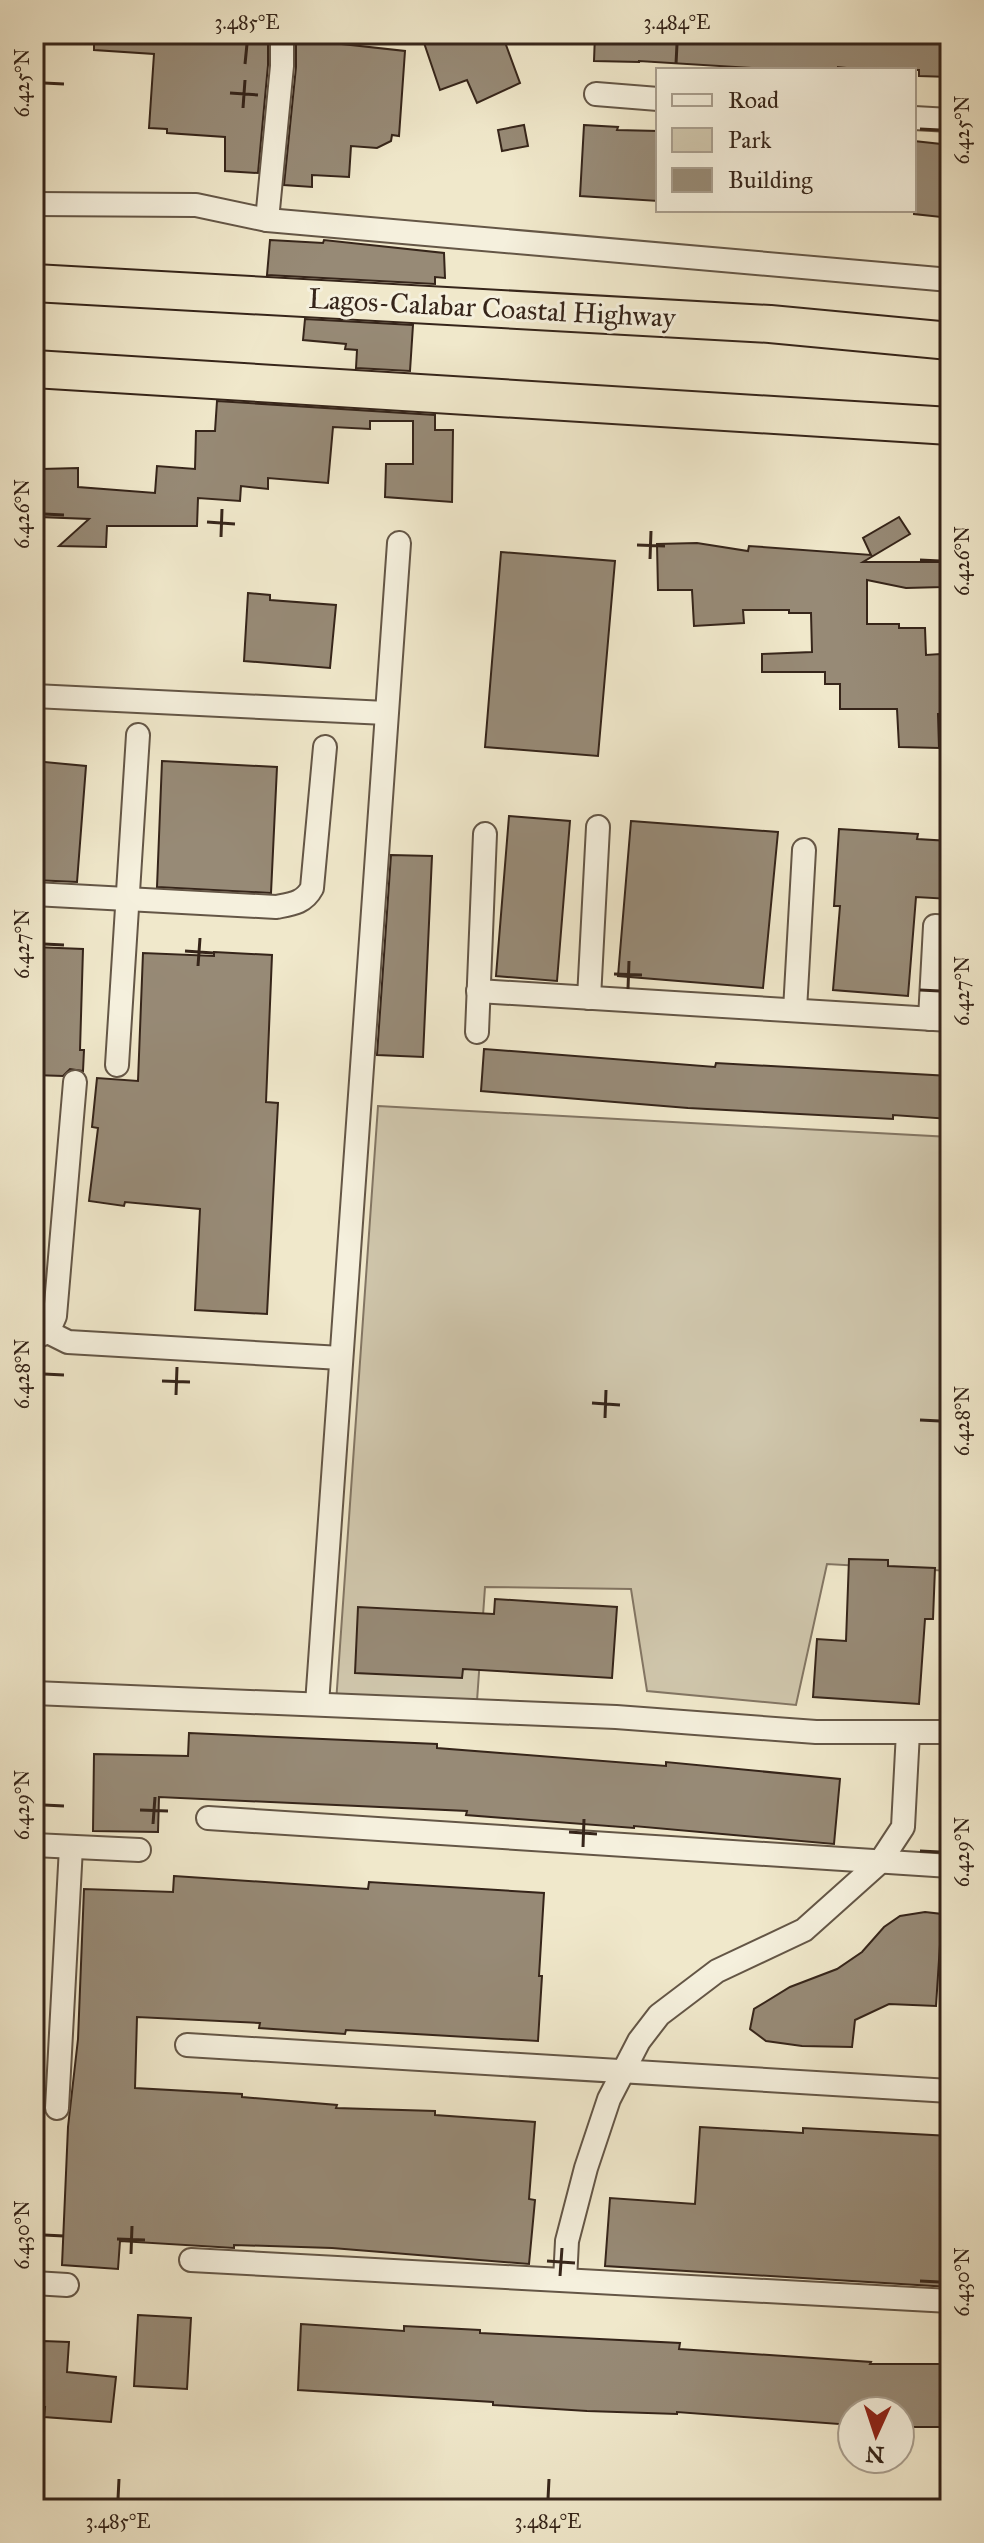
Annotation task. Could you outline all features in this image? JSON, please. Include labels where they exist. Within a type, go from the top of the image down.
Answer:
[{"type":"highway","name":"Lagos-Calabar Coastal Highway","points":[[34,283],[770,324],[950,341]]},
{"type":"highway","points":[[34,369],[950,426]]},
{"type":"street","points":[[267,220],[282,66],[282,34]]},
{"type":"street","points":[[596,94],[656,99]]},
{"type":"street","points":[[916,118],[950,120]]},
{"type":"street","points":[[34,204],[196,205],[267,220],[950,280]]},
{"type":"street","points":[[317,1704],[399,543]]},
{"type":"street","points":[[34,696],[386,713]]},
{"type":"street","points":[[117,1065],[138,735]]},
{"type":"street","points":[[34,894],[276,907],[296,904],[307,897],[312,888],[325,747]]},
{"type":"street","points":[[589,998],[598,827]]},
{"type":"street","points":[[477,1032],[485,834]]},
{"type":"street","points":[[795,1010],[804,850]]},
{"type":"street","points":[[478,991],[940,1019],[935,926],[950,927]]},
{"type":"street","points":[[75,1082],[55,1316],[41,1334],[68,1342],[341,1358]]},
{"type":"street","points":[[34,1693],[616,1717],[816,1732],[950,1732]]},
{"type":"street","points":[[565,2280],[567,2241],[586,2168],[609,2099],[639,2041],[659,2015],[717,1971],[804,1930],[880,1862],[903,1827],[908,1732]]},
{"type":"street","points":[[208,1818],[950,1866]]},
{"type":"street","points":[[34,1845],[139,1850]]},
{"type":"street","points":[[57,2108],[71,1847]]},
{"type":"street","points":[[187,2045],[950,2091]]},
{"type":"street","points":[[191,2260],[950,2301]]},
{"type":"street","points":[[34,2283],[67,2285]]},
{"type":"green space","points":[[378,1106],[950,1137],[950,1571],[827,1564],[796,1705],[647,1691],[631,1589],[485,1587],[477,1701],[336,1703]]},
{"type":"building","points":[[94,34],[268,34],[258,173],[225,171],[225,137],[167,133],[167,129],[149,128],[154,54],[94,50]]},
{"type":"building","points":[[421,34],[502,34],[520,83],[477,103],[467,80],[440,90]]},
{"type":"building","points":[[595,34],[950,34],[950,77],[919,76],[916,68],[751,68],[594,61]]},
{"type":"building","points":[[296,36],[306,37],[306,40],[405,51],[399,136],[392,135],[391,141],[377,148],[351,146],[349,177],[312,175],[312,187],[284,185],[296,67]]},
{"type":"building","points":[[524,125],[528,146],[502,151],[498,130]]},
{"type":"building","points":[[584,125],[656,131],[656,201],[580,196]]},
{"type":"building","points":[[916,141],[950,145],[950,218],[914,214]]},
{"type":"building","points":[[270,240],[323,243],[324,240],[444,253],[445,278],[435,277],[435,284],[267,275]]},
{"type":"building","points":[[305,319],[413,325],[410,371],[356,368],[357,350],[345,349],[346,344],[303,340]]},
{"type":"building","points":[[217,401],[435,415],[435,430],[453,430],[452,502],[385,497],[386,464],[413,464],[413,421],[370,421],[370,429],[333,427],[328,483],[268,478],[268,489],[241,486],[240,501],[198,498],[197,526],[107,526],[106,547],[59,546],[89,519],[39,517],[42,469],[78,468],[78,487],[155,493],[157,466],[195,469],[196,431],[215,431]]},
{"type":"building","points":[[899,517],[910,534],[863,562],[943,562],[943,587],[906,588],[867,580],[867,624],[925,628],[926,655],[940,654],[939,748],[899,747],[897,709],[840,709],[840,684],[825,684],[825,672],[762,672],[762,654],[812,652],[811,613],[743,610],[744,623],[694,626],[692,590],[658,590],[657,544],[697,543],[748,551],[749,546],[871,555],[863,538]]},
{"type":"building","points":[[501,552],[615,561],[598,756],[485,747]]},
{"type":"building","points":[[248,593],[270,595],[270,600],[336,605],[330,668],[244,661]]},
{"type":"building","points":[[34,761],[86,766],[77,882],[34,880]]},
{"type":"building","points":[[162,761],[277,767],[271,893],[157,887]]},
{"type":"building","points":[[509,816],[570,821],[557,981],[496,976]]},
{"type":"building","points":[[631,821],[778,832],[763,988],[618,976]]},
{"type":"building","points":[[839,829],[918,834],[917,839],[950,841],[950,899],[916,897],[908,996],[833,990],[840,906],[834,906]]},
{"type":"building","points":[[391,855],[432,856],[423,1057],[377,1055]]},
{"type":"building","points":[[34,947],[83,949],[80,1050],[84,1050],[83,1071],[70,1069],[63,1076],[34,1075]]},
{"type":"building","points":[[214,952],[272,955],[266,1102],[278,1103],[267,1314],[195,1310],[200,1209],[125,1202],[124,1206],[89,1201],[98,1128],[92,1127],[97,1078],[138,1081],[143,953],[214,956]]},
{"type":"building","points":[[484,1049],[715,1067],[716,1063],[950,1076],[950,1119],[688,1108],[481,1091]]},
{"type":"building","points":[[849,1559],[888,1560],[888,1566],[935,1568],[933,1619],[925,1619],[919,1704],[813,1697],[817,1639],[846,1641]]},
{"type":"building","points":[[495,1599],[617,1607],[612,1678],[463,1669],[462,1678],[355,1673],[358,1607],[494,1614]]},
{"type":"building","points":[[189,1733],[437,1744],[437,1748],[666,1766],[666,1762],[840,1779],[834,1844],[466,1815],[467,1811],[159,1797],[158,1832],[93,1831],[94,1754],[188,1756]]},
{"type":"building","points":[[174,1876],[368,1889],[369,1882],[544,1893],[538,2041],[346,2030],[345,2034],[259,2028],[260,2023],[137,2017],[135,2088],[242,2094],[242,2097],[337,2105],[336,2108],[435,2111],[435,2115],[535,2122],[529,2199],[535,2200],[529,2264],[332,2248],[234,2245],[234,2248],[120,2241],[118,2269],[62,2265],[68,2127],[78,2039],[84,1889],[173,1892]]},
{"type":"building","points":[[925,1912],[942,1914],[936,2006],[889,2004],[855,2020],[852,2047],[802,2046],[766,2041],[750,2029],[754,2009],[790,1987],[837,1969],[862,1952],[884,1927],[900,1916]]},
{"type":"building","points":[[700,2127],[803,2133],[803,2128],[950,2136],[950,2287],[605,2266],[610,2198],[695,2204]]},
{"type":"building","points":[[138,2315],[191,2318],[187,2389],[134,2386]]},
{"type":"building","points":[[301,2324],[404,2331],[404,2326],[480,2330],[480,2333],[680,2343],[679,2349],[870,2364],[950,2364],[950,2427],[916,2427],[916,2395],[836,2395],[836,2424],[677,2412],[587,2411],[298,2390]]},
{"type":"building","points":[[43,2341],[69,2342],[67,2372],[116,2377],[111,2422],[44,2417],[45,2407],[38,2407]]}]
